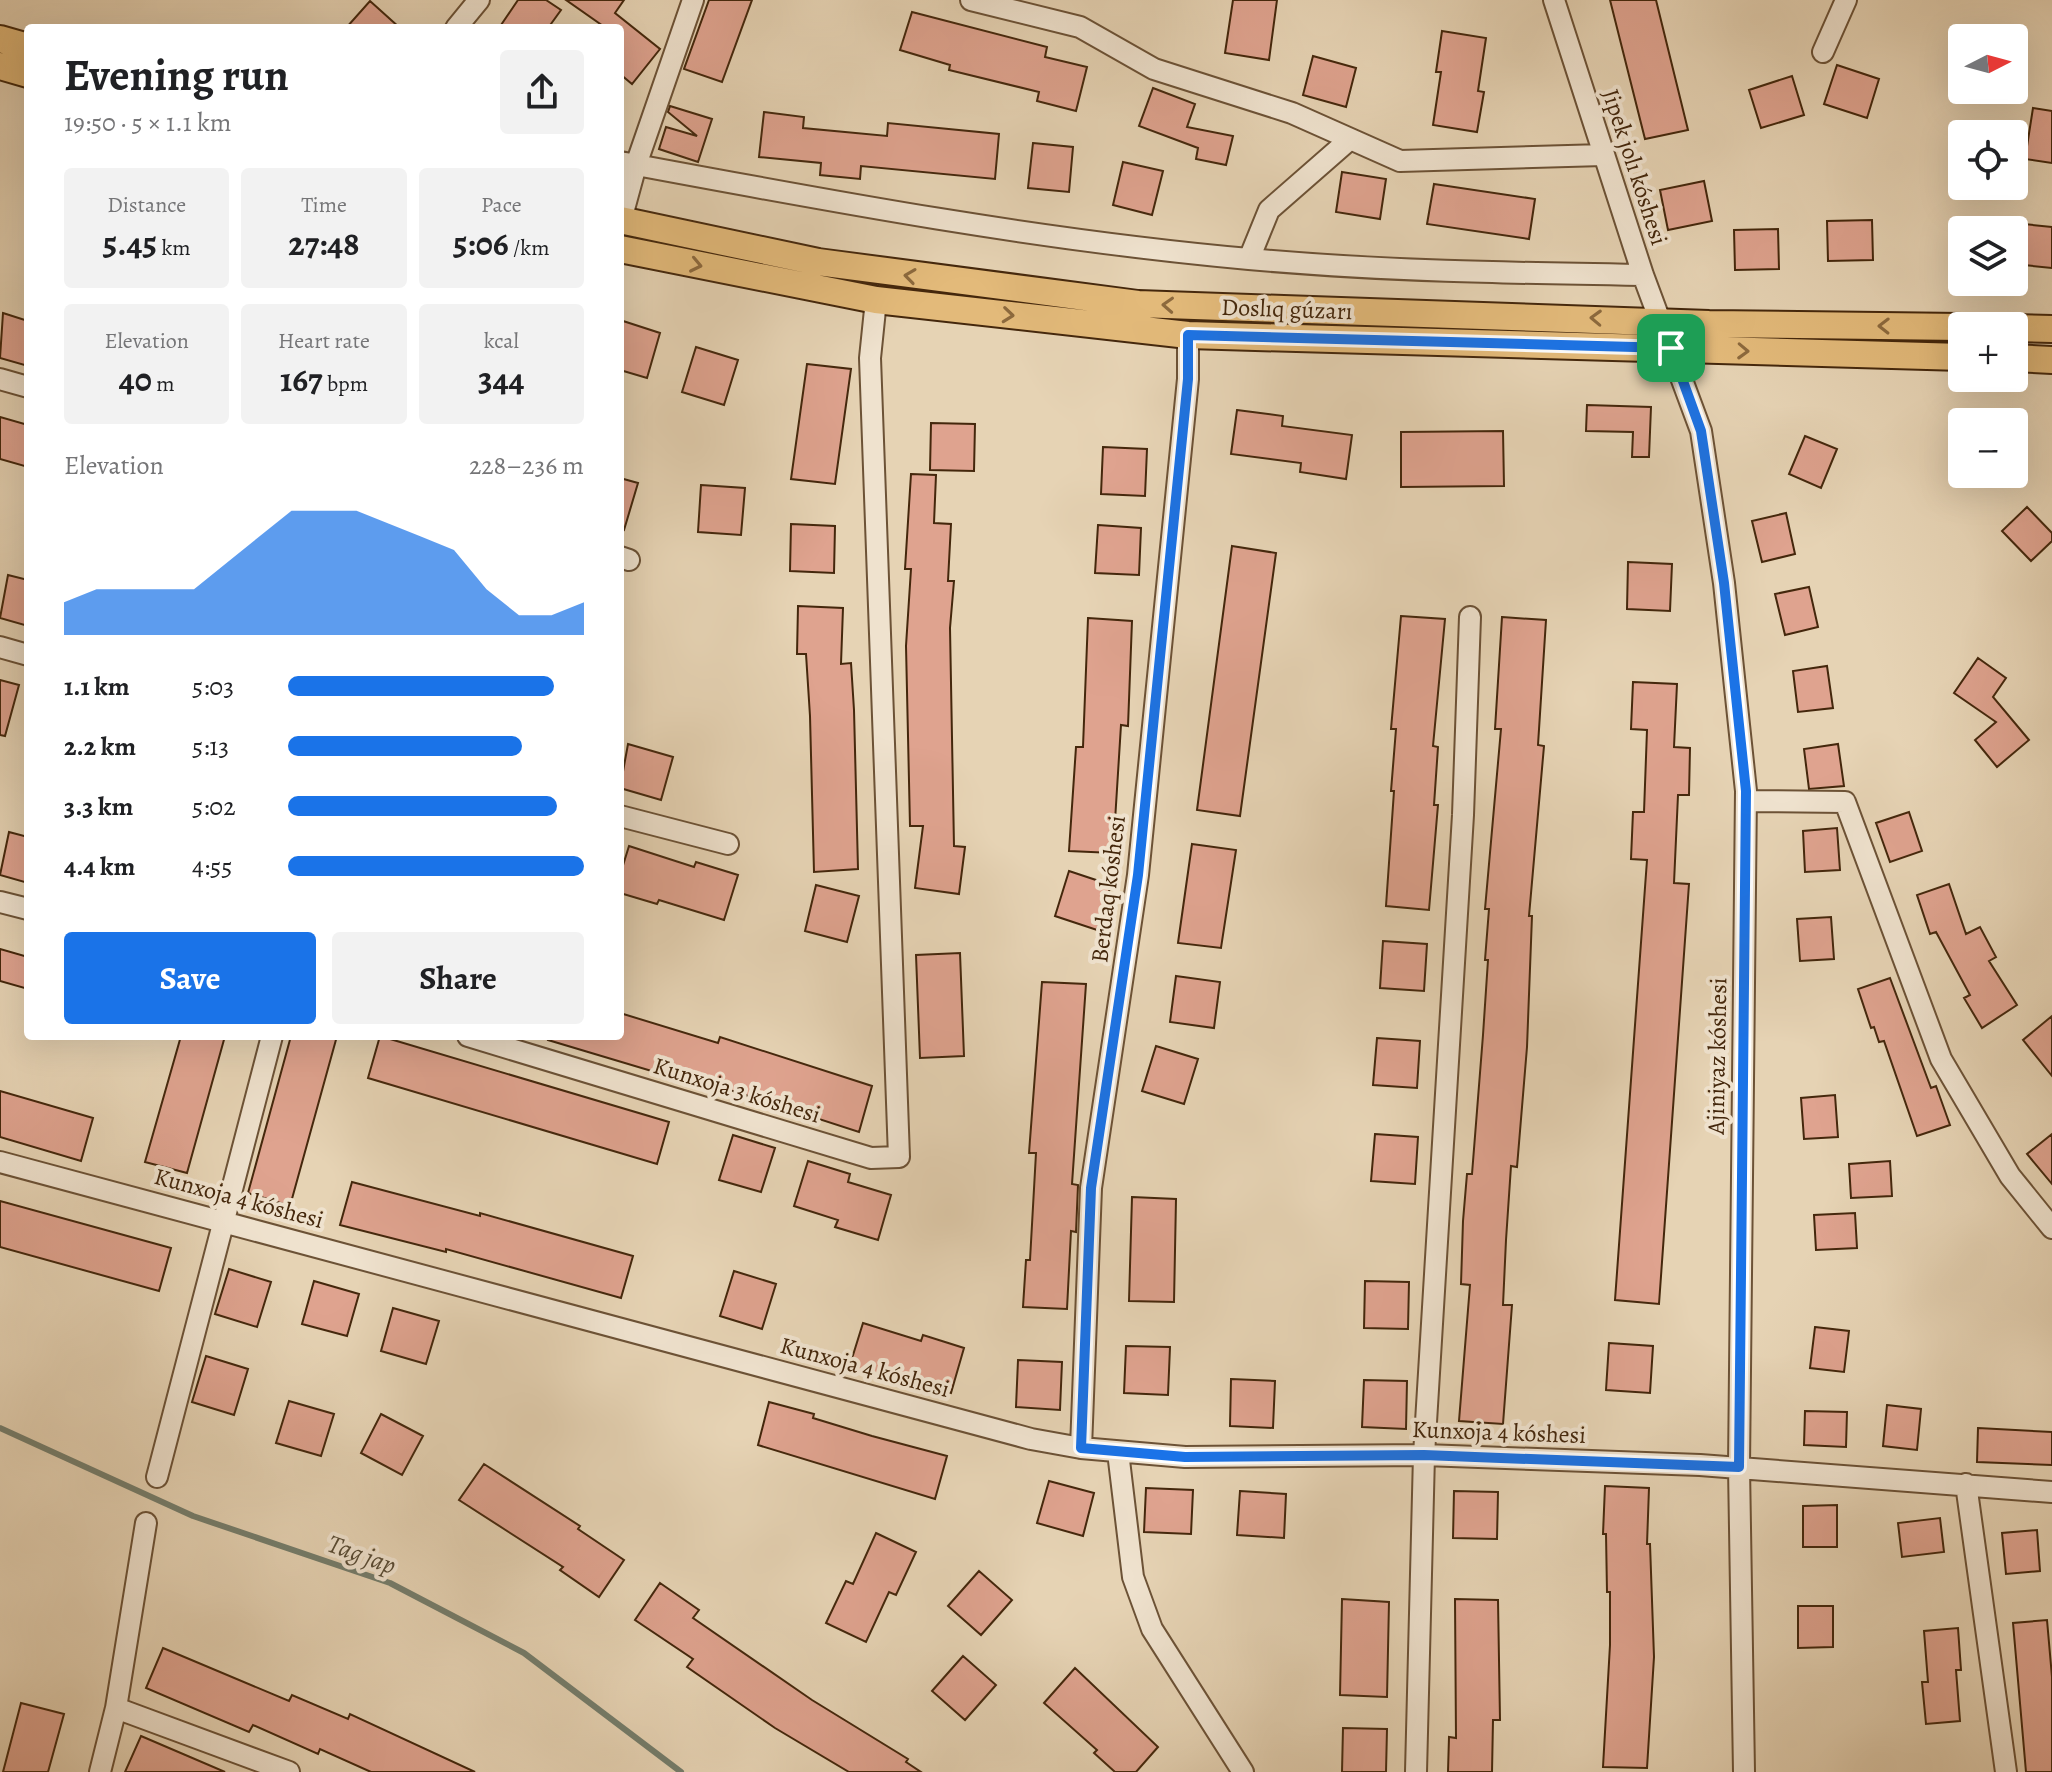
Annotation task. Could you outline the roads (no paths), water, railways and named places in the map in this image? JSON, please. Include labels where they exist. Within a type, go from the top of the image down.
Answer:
[{"type":"main road","points":[[0,39],[24,46]]},
{"type":"main road","points":[[0,66],[24,73]]},
{"type":"main road","name":"Doslıq gúzarı","points":[[624,221],[818,262],[1138,304],[1948,327]]},
{"type":"main road","name":"Doslıq gúzarı","points":[[624,250],[876,300],[1188,335],[1948,357]]},
{"type":"main road","points":[[2028,328],[2052,329]]},
{"type":"main road","points":[[2028,359],[2052,360]]},
{"type":"street","points":[[459,24],[479,0]]},
{"type":"street","points":[[624,192],[628,163],[693,0]]},
{"type":"street","points":[[971,0],[1080,27],[1154,69],[1292,113],[1400,161],[1603,155]]},
{"type":"street","name":"Jipek jolı kóshesi","points":[[1554,0],[1643,275],[1671,348]]},
{"type":"street","points":[[1823,52],[1846,0]]},
{"type":"street","points":[[1249,259],[1269,210],[1349,140]]},
{"type":"street","points":[[628,163],[921,219],[1249,259],[1473,272],[1643,275]]},
{"type":"street","name":"Kunxoja 3 kóshesi","points":[[481,1040],[871,1158],[899,1157],[870,358],[876,300]]},
{"type":"street","name":"Berdaq kóshesi","points":[[1081,1448],[1091,1188],[1138,875],[1188,379],[1188,335]]},
{"type":"street","name":"Ajiniyaz kóshesi","points":[[1671,348],[1701,431],[1724,583],[1746,801],[1739,1467],[1744,1772]]},
{"type":"street","points":[[0,379],[24,386]]},
{"type":"street","points":[[1416,1772],[1424,1455],[1463,815],[1470,617]]},
{"type":"street","points":[[0,647],[24,654]]},
{"type":"street","points":[[1746,801],[1845,802],[1941,1059],[2010,1176],[2052,1228]]},
{"type":"street","points":[[624,817],[728,844]]},
{"type":"street","points":[[0,902],[24,908]]},
{"type":"street","points":[[157,1477],[271,1040]]},
{"type":"street","name":"Kunxoja 4 kóshesi","points":[[0,1162],[1031,1439],[1081,1448],[1185,1457],[1424,1455],[1739,1467],[2052,1492]]},
{"type":"street","points":[[1118,1452],[1133,1577],[1152,1629],[1243,1772]]},
{"type":"street","points":[[1966,1484],[2006,1772]]},
{"type":"street","points":[[100,1772],[116,1708],[146,1523]]},
{"type":"street","points":[[116,1708],[289,1772]]},
{"type":"waterway","name":"Tag jap","points":[[0,1428],[193,1516],[390,1583],[524,1653],[681,1772]]}]
